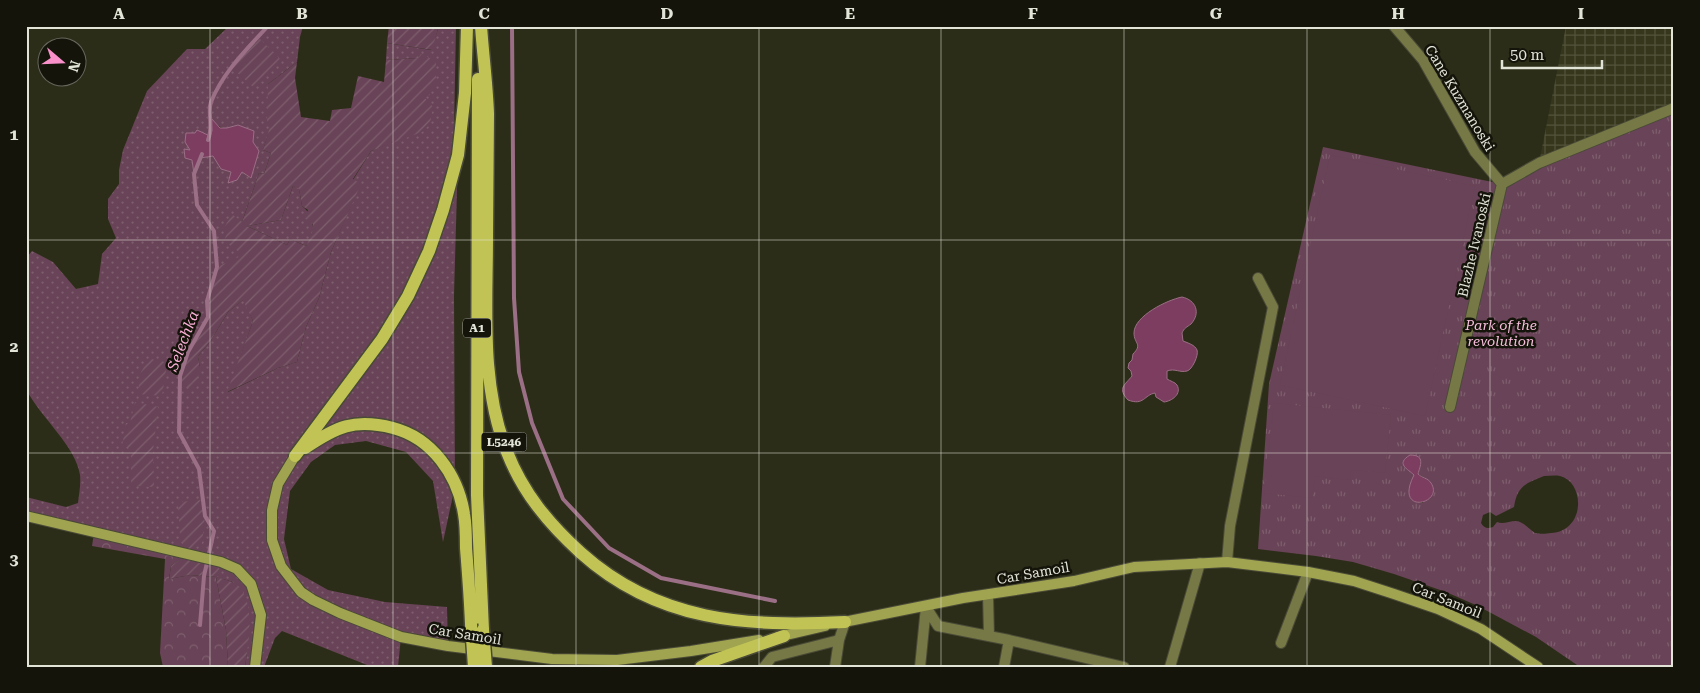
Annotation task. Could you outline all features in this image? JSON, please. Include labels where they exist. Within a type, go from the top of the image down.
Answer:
[{"type":"main road","name":"L5246","points":[[295,456],[382,339],[408,296],[429,251],[443,210],[458,155],[465,93],[467,26]]},
{"type":"main road","name":"L5246","points":[[479,26],[488,112],[487,348],[493,397],[500,432],[520,481],[537,507],[554,527],[596,566],[623,585],[655,601],[685,611],[729,619],[803,624],[845,622]]},
{"type":"main road","name":"A1","points":[[479,26],[476,495],[486,667]]},
{"type":"main road","name":"L5246","points":[[295,456],[328,432],[346,426],[377,424],[401,430],[428,445],[443,462],[455,486],[464,513],[474,667]]},
{"type":"main road","name":"L5246","points":[[701,667],[712,661],[784,636]]},
{"type":"street","name":"Cane Kuzmanoski","points":[[1394,26],[1405,36],[1423,60],[1475,152],[1502,184]]},
{"type":"street","name":"Blazhe Ivanoski","points":[[1450,407],[1502,184],[1539,163],[1674,108]]},
{"type":"street","points":[[1227,562],[1232,517],[1273,307],[1258,278]]},
{"type":"street","name":"Car Samoil","points":[[295,456],[278,484],[272,510],[272,540],[281,566],[301,592],[313,600],[340,613],[401,637],[448,646],[552,659],[617,660],[692,651],[784,636]]},
{"type":"street","points":[[26,516],[221,562],[237,569],[252,584],[261,615],[255,667]]},
{"type":"street","name":"Car Samoil","points":[[845,622],[963,598],[1074,581],[1134,567],[1227,562],[1308,572],[1354,581],[1438,609],[1481,629],[1538,667]]},
{"type":"street","points":[[1170,667],[1200,563]]},
{"type":"street","points":[[1281,643],[1308,572]]},
{"type":"street","points":[[988,595],[989,636]]},
{"type":"street","points":[[926,607],[938,626],[1009,640],[1097,663],[1124,667]]},
{"type":"street","points":[[920,667],[926,607]]},
{"type":"street","name":"L5246","points":[[784,636],[845,622]]},
{"type":"street","points":[[835,667],[839,640],[845,622]]},
{"type":"street","points":[[764,667],[772,657],[839,640]]},
{"type":"street","points":[[1004,667],[1009,640]]},
{"type":"shaded area","points":[[1566,26],[1674,26],[1674,108],[1539,163]]},
{"type":"shaded area","points":[[211,118],[220,128],[238,125],[254,131],[253,142],[259,151],[251,178],[242,172],[237,180],[228,183],[231,172],[221,169],[213,156],[200,158],[194,174],[192,160],[185,158],[184,149],[190,150],[185,142],[186,133],[195,133],[197,130],[210,136],[212,131]]},
{"type":"shaded area","points":[[1182,297],[1191,301],[1196,308],[1194,320],[1182,333],[1183,341],[1193,345],[1197,350],[1195,362],[1187,371],[1167,371],[1167,379],[1176,384],[1178,388],[1177,394],[1170,400],[1164,402],[1156,397],[1155,393],[1141,401],[1133,402],[1128,400],[1123,392],[1123,387],[1132,376],[1128,368],[1129,363],[1138,346],[1134,337],[1135,327],[1152,310]]},
{"type":"shaded area","points":[[1410,455],[1415,455],[1420,459],[1421,464],[1418,474],[1431,483],[1433,490],[1431,496],[1426,501],[1414,501],[1410,496],[1409,488],[1414,475],[1404,466],[1403,461]]},
{"type":"green space","points":[[229,26],[303,26],[297,62],[268,84],[272,123],[263,150],[271,153],[264,174],[259,173],[242,222],[244,255],[207,301],[208,317],[188,352],[200,367],[198,356],[210,342],[228,312],[244,299],[253,321],[228,392],[278,368],[297,362],[306,327],[319,298],[331,252],[360,184],[353,180],[371,151],[402,138],[424,97],[419,58],[386,60],[387,43],[431,50],[438,29],[435,26],[456,26],[454,131],[458,155],[454,296],[455,486],[443,542],[433,481],[406,452],[366,441],[335,445],[311,462],[290,491],[284,539],[291,569],[328,590],[385,602],[447,607],[448,646],[401,637],[398,667],[372,667],[282,631],[275,638],[264,667],[245,667],[247,651],[233,582],[216,577],[221,563],[26,516],[26,497],[66,507],[78,503],[80,475],[72,453],[32,400],[26,389],[26,258],[32,251],[53,262],[76,289],[98,284],[102,254],[116,238],[108,219],[108,199],[119,184],[119,170],[123,150],[147,91],[187,49],[205,49]],"holes":[[[211,119],[223,128],[238,125],[250,178],[242,172],[228,182],[231,172],[221,169],[213,156],[200,158],[194,173],[192,160],[185,149],[191,151],[204,141],[209,135]]]},
{"type":"green space","points":[[389,26],[435,26],[438,29],[432,50],[387,43]]},
{"type":"green space","points":[[258,37],[280,59],[254,88],[231,67]]},
{"type":"green space","points":[[421,54],[436,61],[436,82],[429,89],[430,95],[424,97],[433,107],[430,124],[422,132],[371,151],[353,179],[361,184],[331,252],[319,298],[306,327],[297,362],[278,368],[227,392],[253,321],[243,300],[228,312],[210,342],[198,356],[200,367],[196,388],[180,387],[180,376],[188,352],[208,317],[207,301],[217,267],[243,255],[224,241],[227,233],[224,228],[232,214],[242,222],[259,173],[264,174],[271,153],[263,150],[271,123],[267,122],[268,84],[297,62],[295,78],[301,117],[330,121],[332,110],[351,108],[358,76],[384,82],[386,60],[418,58]],"holes":[[[293,186],[299,189],[302,206],[308,210],[304,218],[313,224],[313,231],[306,246],[290,239],[287,245],[247,226],[281,220]]]},
{"type":"green space","name":"Park of the revolution","points":[[1674,108],[1674,667],[1580,667],[1536,637],[1478,606],[1446,592],[1353,562],[1258,549],[1269,384],[1323,147],[1502,184]],"holes":[[[1410,455],[1419,470],[1418,474],[1425,478],[1423,503],[1414,501],[1414,475],[1405,459]],[[1544,476],[1560,476],[1568,480],[1574,487],[1578,506],[1576,516],[1571,524],[1562,530],[1543,534],[1535,533],[1524,524],[1516,521],[1497,522],[1493,527],[1489,528],[1482,525],[1483,515],[1490,512],[1496,516],[1514,507],[1517,494],[1523,486]]]},
{"type":"green space","points":[[1330,155],[1475,186],[1425,416],[1280,385]]},
{"type":"green space","points":[[293,186],[299,188],[302,206],[309,214],[313,224],[312,233],[306,246],[290,239],[287,245],[247,226],[281,220]]},
{"type":"green space","points":[[149,358],[167,364],[162,396],[138,394],[140,374]]},
{"type":"green space","points":[[135,402],[158,407],[153,451],[154,487],[131,486],[131,448],[122,446],[126,423],[130,423]]},
{"type":"green space","points":[[1274,403],[1391,415],[1385,473],[1351,470],[1350,480],[1315,476],[1312,498],[1264,493]]},
{"type":"green space","points":[[203,500],[205,516],[202,543],[187,554],[221,562],[217,577],[236,584],[241,589],[248,606],[249,616],[248,648],[245,667],[228,667],[226,630],[216,577],[190,575],[169,579],[171,566],[186,554],[180,535],[178,502]]},
{"type":"green space","points":[[94,533],[186,554],[171,566],[169,579],[190,575],[216,577],[226,630],[228,667],[163,667],[160,653],[165,559],[92,546]]},
{"type":"waterway","name":"Selechka","points":[[208,140],[210,135],[210,106],[216,91],[236,61],[268,26]]},
{"type":"waterway","points":[[512,26],[514,298],[519,372],[532,423],[563,499],[609,548],[661,578],[775,601]]},
{"type":"waterway","name":"Selechka","points":[[200,625],[204,576],[214,531],[205,516],[199,469],[179,432],[180,376],[188,352],[208,317],[207,301],[217,267],[214,231],[197,205],[194,174],[202,154]]}]
